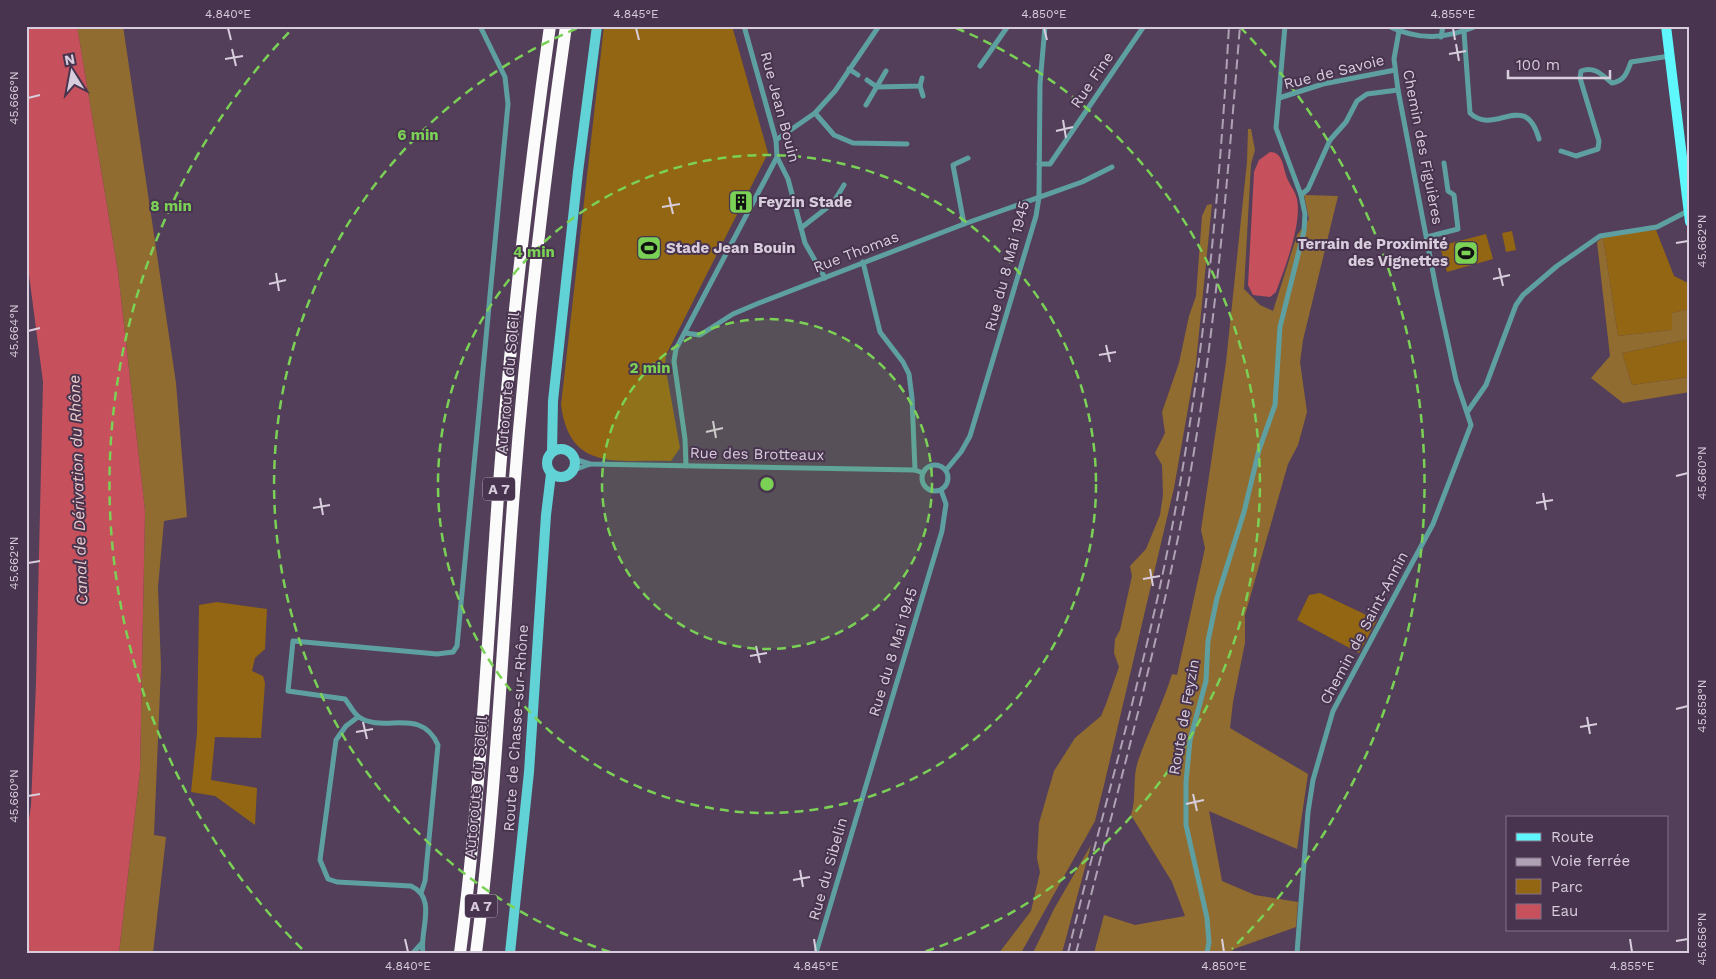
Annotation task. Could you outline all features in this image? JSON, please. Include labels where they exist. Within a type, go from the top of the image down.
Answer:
[{"type":"highway","name":"Autoroute du Soleil","points":[[460,953],[477,790],[509,376],[550,26]]},
{"type":"highway","name":"Autoroute du Soleil","points":[[476,953],[492,793],[528,334],[566,26]]},
{"type":"main road","points":[[553,420],[565,450],[574,459],[574,470],[562,478],[552,474],[546,463],[552,452],[553,401],[578,172],[597,26]]},
{"type":"main road","points":[[1666,26],[1689,216]]},
{"type":"main road","points":[[552,452],[565,450]]},
{"type":"main road","name":"Route de Chasse-sur-Rhône","points":[[510,953],[529,772],[547,505],[552,474]]},
{"type":"main road","name":"Route de Chasse-sur-Rhône","points":[[547,505],[562,478]]},
{"type":"street","points":[[421,893],[426,881],[438,745],[433,734],[425,727],[370,721],[358,717],[345,699],[288,690],[293,641],[446,655],[453,652],[457,646],[508,104],[505,77],[480,26]]},
{"type":"street","name":"Rue Jean Bouin","points":[[744,26],[776,140],[777,157],[788,179],[805,243],[825,278]]},
{"type":"street","points":[[776,140],[815,113],[850,69],[880,26]]},
{"type":"street","points":[[980,66],[1008,26]]},
{"type":"street","name":"Rue du 8 Mai 1945","points":[[946,470],[961,452],[970,436],[1036,216],[1039,197],[1040,84],[1045,26]]},
{"type":"street","name":"Rue Fine","points":[[1039,164],[1050,164],[1144,26]]},
{"type":"street","name":"Route de Feyzin","points":[[1207,953],[1209,942],[1207,918],[1186,825],[1187,761],[1194,720],[1206,682],[1211,624],[1244,512],[1259,450],[1275,405],[1280,327],[1303,238],[1305,217],[1302,195],[1276,128],[1284,26]]},
{"type":"street","points":[[1388,26],[1399,32],[1441,38],[1464,32],[1477,26]]},
{"type":"street","points":[[1441,38],[1443,26]]},
{"type":"street","name":"Chemin des Figuières","points":[[1399,32],[1394,58],[1398,90],[1456,380],[1468,412]]},
{"type":"street","points":[[1464,32],[1470,113],[1476,119],[1483,120],[1514,114],[1523,115],[1531,120],[1538,139]]},
{"type":"street","points":[[1561,151],[1576,156],[1598,149],[1599,141],[1580,78],[1581,71],[1589,68],[1595,69],[1612,83],[1616,83],[1624,78],[1631,62],[1670,56]]},
{"type":"street","points":[[850,69],[858,75]]},
{"type":"street","name":"Rue de Savoie","points":[[1279,98],[1323,84],[1395,70]]},
{"type":"street","points":[[866,105],[886,71]]},
{"type":"street","points":[[922,78],[920,86],[923,96]]},
{"type":"street","points":[[867,80],[877,87],[920,86]]},
{"type":"street","points":[[1302,195],[1308,189],[1330,140],[1346,122],[1357,101],[1367,94],[1398,90]]},
{"type":"street","points":[[815,113],[834,135],[853,143],[908,144]]},
{"type":"street","points":[[686,466],[685,439],[674,361],[676,348],[777,157]]},
{"type":"street","points":[[964,224],[953,165],[968,158]]},
{"type":"street","points":[[1427,237],[1458,229],[1454,196],[1448,191],[1444,163]]},
{"type":"street","name":"Rue Thomas","points":[[685,333],[700,335],[733,314],[863,262],[1082,182],[1112,167]]},
{"type":"street","points":[[801,228],[833,203],[844,185]]},
{"type":"street","points":[[1468,412],[1486,385],[1516,306],[1523,295],[1557,266],[1600,236],[1657,226],[1689,216]]},
{"type":"street","points":[[863,262],[874,316],[880,332],[902,362],[911,385],[915,470]]},
{"type":"street","name":"Chemin de Saint-Annin","points":[[1297,953],[1308,812],[1313,780],[1333,711],[1433,524],[1470,425],[1468,412]]},
{"type":"street","name":"Rue des Brotteaux","points":[[574,459],[590,464],[915,470],[923,473]]},
{"type":"street","name":"Rue des Brotteaux","points":[[574,470],[590,464]]},
{"type":"street","points":[[932,465],[946,470],[948,481],[941,490],[932,491],[922,481],[923,473],[932,465]]},
{"type":"street","name":"Rue du 8 Mai 1945","points":[[864,792],[942,531],[946,504],[941,490]]},
{"type":"street","points":[[358,717],[346,726],[336,740],[320,860],[328,879],[336,882],[411,886],[421,893],[426,908],[422,943],[424,953]]},
{"type":"street","name":"Rue du Sibelin","points":[[816,953],[864,792]]},
{"type":"street","points":[[413,953],[422,943]]},
{"type":"green space","name":"Stade Jean Bouin","points":[[604,26],[732,26],[768,153],[666,355],[665,365],[680,448],[671,461],[615,460],[600,458],[586,452],[575,442],[566,427],[561,405]]},
{"type":"green space","points":[[1656,230],[1674,276],[1690,284],[1690,309],[1672,313],[1672,330],[1618,336],[1603,237],[1621,233]]},
{"type":"green space","points":[[1512,231],[1516,250],[1506,252],[1502,233]]},
{"type":"green space","name":"Terrain de Proximité des Vignettes","points":[[1486,234],[1493,259],[1447,272],[1440,246]]},
{"type":"green space","points":[[1690,339],[1690,377],[1632,385],[1622,353]]},
{"type":"green space","points":[[1320,593],[1377,620],[1359,653],[1297,620],[1309,595]]},
{"type":"green space","points":[[217,602],[267,609],[265,649],[255,658],[252,671],[263,676],[265,683],[261,738],[215,737],[211,780],[257,788],[255,825],[215,796],[191,792],[197,733],[199,605]]},
{"type":"shaded area","points":[[77,26],[123,26],[176,383],[187,517],[164,521],[158,587],[161,667],[154,835],[166,837],[153,953],[119,953],[140,771],[145,511],[118,272]]},
{"type":"shaded area","points":[[1248,129],[1251,129],[1255,150],[1251,164],[1244,289],[1260,305],[1273,311],[1297,235],[1309,219],[1304,195],[1338,196],[1303,340],[1300,362],[1307,412],[1298,445],[1288,464],[1245,615],[1245,643],[1233,702],[1230,728],[1308,774],[1297,849],[1209,811],[1222,881],[1255,895],[1298,902],[1296,927],[1234,949],[1230,953],[1094,953],[1104,915],[1135,925],[1185,916],[1172,882],[1131,815],[1134,802],[1136,768],[1172,674],[1177,675],[1205,548],[1201,530],[1226,362],[1247,162]]},
{"type":"shaded area","points":[[1212,204],[1196,363],[1174,488],[1095,821],[1021,953],[999,953],[1031,911],[1040,872],[1037,858],[1039,823],[1054,771],[1075,738],[1101,716],[1119,667],[1114,653],[1115,639],[1120,630],[1132,576],[1130,566],[1146,549],[1160,515],[1163,495],[1162,465],[1155,453],[1165,433],[1162,412],[1179,363],[1189,316],[1196,296],[1202,216],[1207,205]]},
{"type":"shaded area","points":[[1603,237],[1618,336],[1672,330],[1672,313],[1690,309],[1690,339],[1622,353],[1632,385],[1690,377],[1690,392],[1623,403],[1591,378],[1610,356],[1597,242]]},
{"type":"shaded area","points":[[1091,845],[1062,953],[1033,953],[1054,909]]},
{"type":"water","name":"Canal de Dérivation du Rhône","points":[[26,26],[77,26],[118,272],[145,511],[140,771],[119,953],[26,953],[26,841],[31,805],[36,683],[43,382],[26,252]]},
{"type":"water","points":[[1270,152],[1280,157],[1296,196],[1298,209],[1295,233],[1288,258],[1276,292],[1270,297],[1253,295],[1248,285],[1254,172],[1259,160]]},
{"type":"railway","points":[[1068,953],[1145,653],[1179,488],[1190,422],[1207,291],[1220,159],[1229,26]]},
{"type":"railway","points":[[1076,953],[1149,668],[1186,497],[1205,380],[1219,262],[1240,26]]},
{"type":"place","name":"Feyzin Stade","points":[[741,202]]},
{"type":"place","name":"Stade Jean Bouin","points":[[649,248]]},
{"type":"place","name":"Terrain de Proximité des Vignettes","points":[[1466,253]]}]
